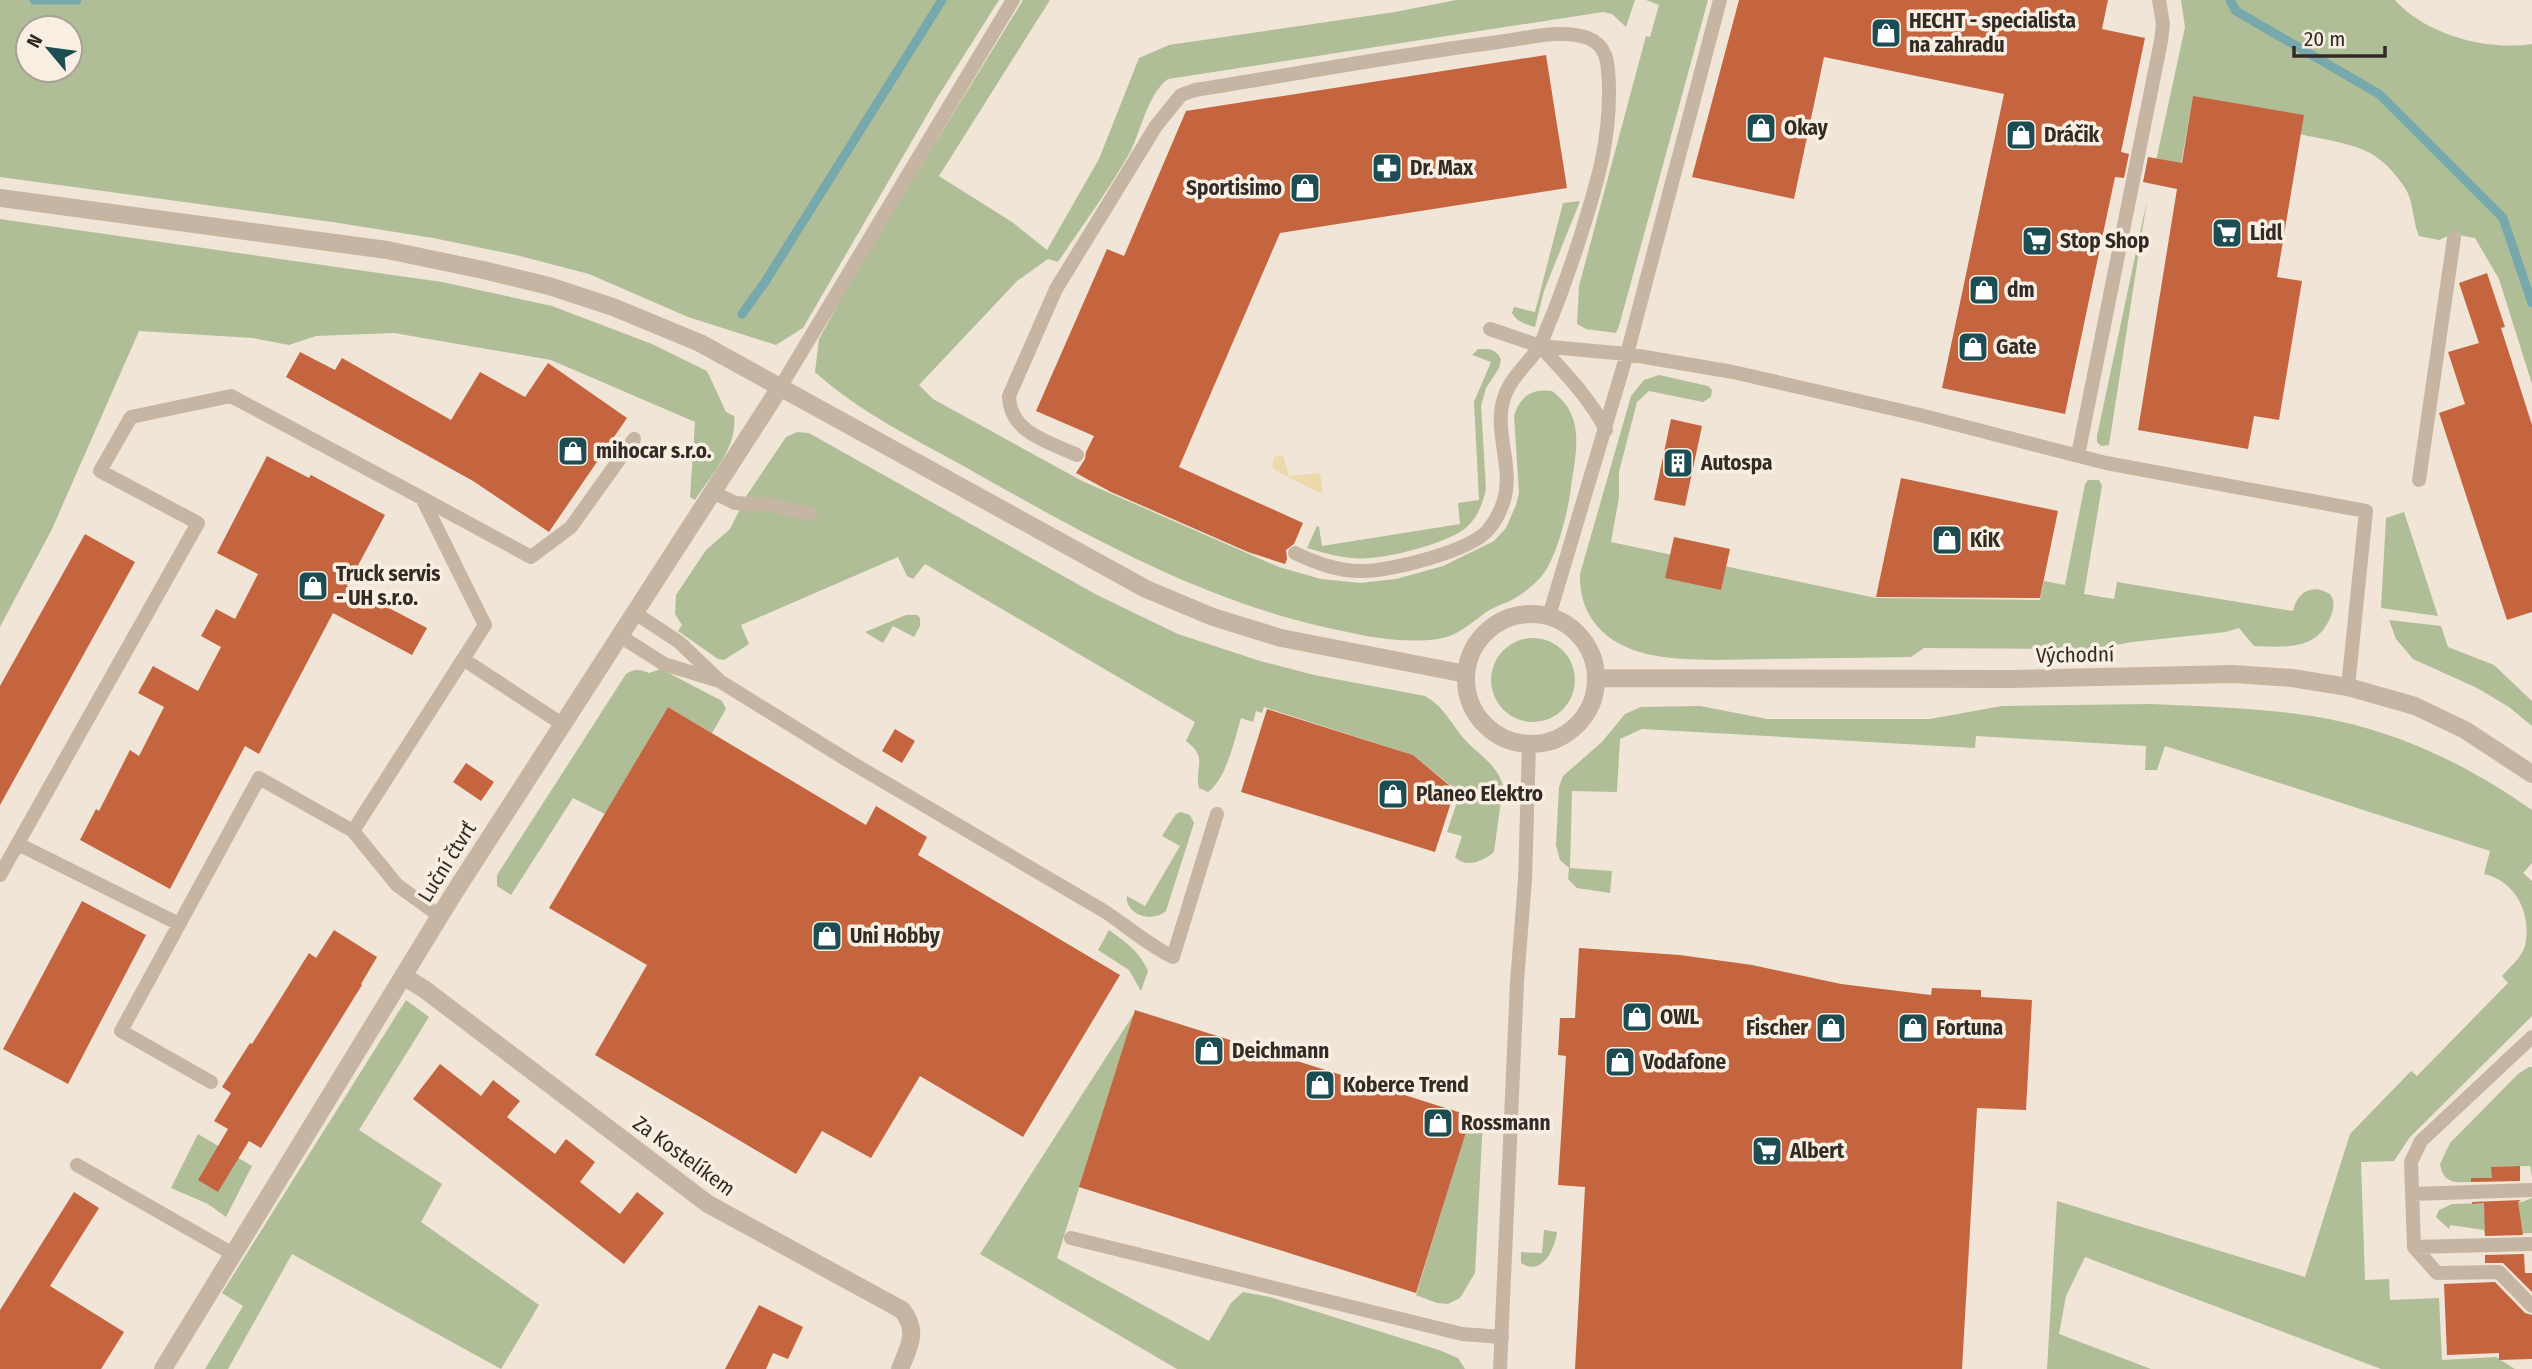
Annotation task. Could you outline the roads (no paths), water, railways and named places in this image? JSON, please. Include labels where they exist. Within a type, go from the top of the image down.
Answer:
[{"type":"street","points":[[0,198],[387,250],[549,286],[613,307],[700,343],[1146,589],[1213,617],[1281,638],[1466,674]]},
{"type":"street","name":"Luční čtvrť","points":[[163,1369],[402,976],[781,386]]},
{"type":"street","points":[[1530,614],[1549,616],[1562,621],[1583,639],[1591,651],[1597,678],[1594,700],[1584,718],[1569,733],[1550,743],[1529,745],[1500,737],[1487,728],[1470,703],[1466,674],[1470,655],[1493,625],[1511,617],[1530,614]]},
{"type":"street","name":"Východní","points":[[1597,678],[2013,678],[2232,674],[2292,678],[2348,687],[2415,706],[2465,730],[2532,774]]},
{"type":"street","name":"Za Kostelíkem","points":[[402,976],[424,989],[708,1204],[902,1310],[913,1328],[913,1338],[900,1369]]},
{"type":"lane","points":[[781,386],[1013,0]]},
{"type":"lane","points":[[1549,616],[1606,430],[1720,0]]},
{"type":"lane","points":[[2078,455],[2161,41],[2163,24],[2160,0]]},
{"type":"lane","points":[[1077,455],[1029,433],[1014,419],[1009,396],[1056,289],[1156,126],[1181,95],[1195,90],[1551,35],[1587,38],[1598,44],[1608,60],[1607,142],[1564,286],[1540,345],[1511,383],[1503,400],[1502,428],[1507,484],[1504,500],[1487,531],[1473,542],[1386,570],[1334,568],[1296,553]]},
{"type":"lane","points":[[2419,480],[2454,238]]},
{"type":"lane","points":[[1490,328],[1540,345],[1627,354],[1733,372],[2117,465],[2366,511],[2348,687]]},
{"type":"lane","points":[[1540,345],[1581,389],[1606,430]]},
{"type":"lane","points":[[0,875],[198,523],[100,471],[131,417],[231,396],[531,557],[571,527],[634,439]]},
{"type":"lane","points":[[713,492],[736,503],[770,505],[810,514]]},
{"type":"lane","points":[[353,831],[485,625],[422,499]]},
{"type":"lane","points":[[635,613],[679,642],[721,682],[925,807],[1104,911],[1134,930],[1153,947],[1173,957],[1217,814]]},
{"type":"lane","points":[[620,636],[664,664],[721,682]]},
{"type":"lane","points":[[463,659],[562,724]]},
{"type":"lane","points":[[1500,1369],[1517,982],[1525,880],[1529,745]]},
{"type":"lane","points":[[211,1082],[121,1031],[259,778],[353,831],[397,885],[440,916]]},
{"type":"lane","points":[[18,844],[179,924]]},
{"type":"lane","points":[[2532,1037],[2421,1141],[2411,1162],[2414,1247],[2437,1273],[2499,1272],[2532,1306]]},
{"type":"lane","points":[[77,1165],[233,1254]]},
{"type":"lane","points":[[2412,1194],[2532,1190]]},
{"type":"lane","points":[[1070,1238],[1462,1334],[1502,1337]]},
{"type":"lane","points":[[2414,1247],[2532,1244]]},
{"type":"waterway","points":[[34,0],[77,0]]},
{"type":"waterway","points":[[742,314],[765,282],[942,0]]},
{"type":"waterway","points":[[2230,0],[2236,11],[2379,94],[2503,218],[2532,303]]},
{"type":"place","name":"HECHT - specialista na zahradu","points":[[1886,33]]},
{"type":"place","name":"Okay","points":[[1761,128]]},
{"type":"place","name":"Dráčik","points":[[2021,135]]},
{"type":"place","name":"Dr. Max","points":[[1387,168]]},
{"type":"place","name":"Sportisimo","points":[[1305,188]]},
{"type":"place","name":"Lidl","points":[[2227,233]]},
{"type":"place","name":"Stop Shop","points":[[2037,241]]},
{"type":"place","name":"dm","points":[[1984,290]]},
{"type":"place","name":"Gate","points":[[1973,347]]},
{"type":"place","name":"mihocar s.r.o.","points":[[573,451]]},
{"type":"place","name":"Autospa","points":[[1678,463]]},
{"type":"place","name":"KiK","points":[[1947,540]]},
{"type":"place","name":"Truck servis - UH s.r.o.","points":[[313,586]]},
{"type":"place","name":"Planeo Elektro","points":[[1393,794]]},
{"type":"place","name":"Uni Hobby","points":[[827,936]]},
{"type":"place","name":"OWL","points":[[1637,1017]]},
{"type":"place","name":"Fischer","points":[[1831,1028]]},
{"type":"place","name":"Fortuna","points":[[1913,1028]]},
{"type":"place","name":"Deichmann","points":[[1209,1051]]},
{"type":"place","name":"Vodafone","points":[[1620,1062]]},
{"type":"place","name":"Koberce Trend","points":[[1320,1085]]},
{"type":"place","name":"Rossmann","points":[[1438,1123]]},
{"type":"place","name":"Albert","points":[[1767,1151]]}]
